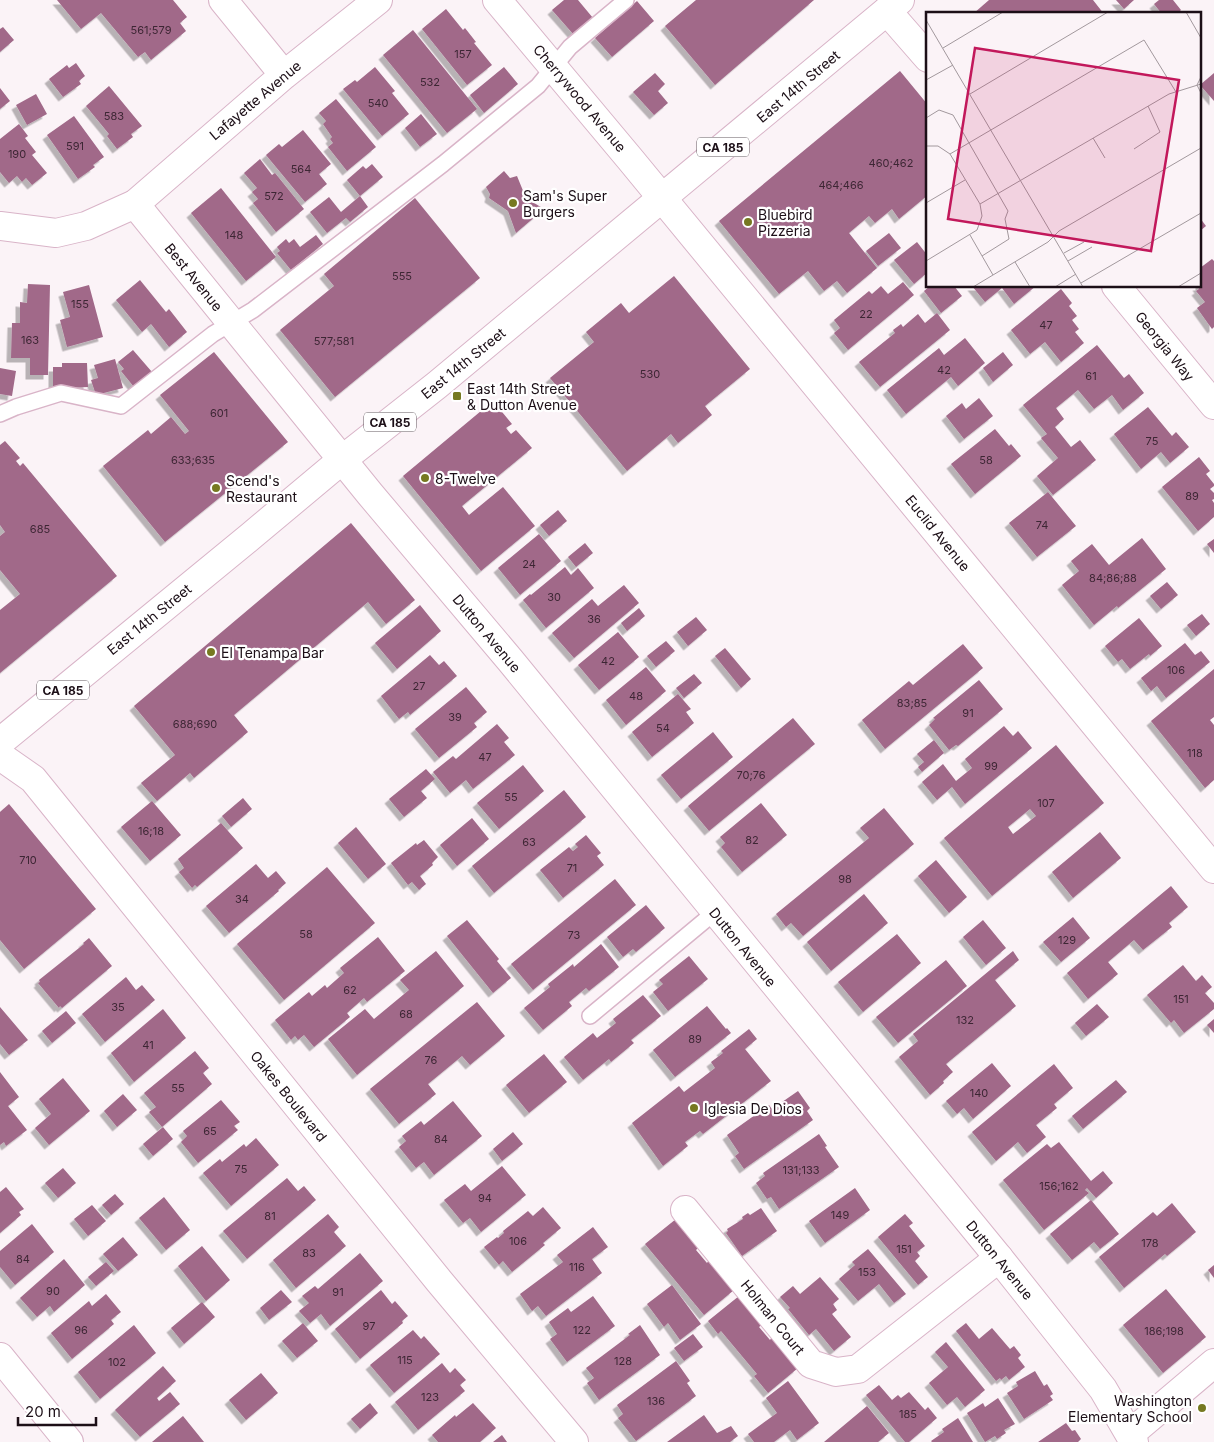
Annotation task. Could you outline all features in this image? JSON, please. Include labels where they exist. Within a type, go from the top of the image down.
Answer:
[{"type":"street","points":[[223,0],[284,75]]},
{"type":"street","name":"Lafayette Avenue","points":[[135,204],[284,75],[378,0]]},
{"type":"street","name":"Cherrywood Avenue","points":[[497,0],[662,197]]},
{"type":"street","points":[[894,5],[926,55]]},
{"type":"street","name":"East 14th Street","points":[[0,742],[343,459],[437,385],[894,5]]},
{"type":"street","name":"Euclid Avenue","points":[[662,197],[1214,869]]},
{"type":"street","points":[[0,226],[56,233],[86,226],[135,204]]},
{"type":"street","name":"Best Avenue","points":[[135,204],[343,459]]},
{"type":"street","name":"Georgia Way","points":[[1118,288],[1214,406]]},
{"type":"street","name":"Dutton Avenue","points":[[343,459],[370,494],[510,660],[999,1258],[1103,1389],[1132,1438]]},
{"type":"street","name":"Oakes Boulevard","points":[[0,756],[33,779],[439,1281],[574,1442]]},
{"type":"street","name":"Holman Court","points":[[685,1210],[811,1364],[836,1372],[858,1368],[999,1258]]},
{"type":"street","points":[[0,1357],[69,1442]]},
{"type":"street","points":[[1132,1438],[1214,1363]]},
{"type":"lane","points":[[0,414],[61,393],[121,406],[213,334],[253,310],[443,164],[538,86],[570,47],[626,0]]},
{"type":"lane","points":[[590,1016],[715,912]]},
{"type":"building","points":[[57,0],[173,0],[187,17],[180,23],[186,31],[151,60],[145,52],[138,57],[101,13],[81,29]]},
{"type":"building","points":[[564,0],[578,0],[593,18],[574,35],[552,10]]},
{"type":"building","points":[[696,0],[814,0],[715,85],[665,26]]},
{"type":"building","points":[[989,0],[1093,0],[1102,12],[975,12]]},
{"type":"building","points":[[1116,0],[1134,0],[1124,9]]},
{"type":"building","points":[[1159,0],[1173,0],[1181,10],[1179,12],[1160,12],[1154,4]]},
{"type":"building","points":[[637,1],[654,21],[612,57],[595,38]]},
{"type":"building","points":[[446,9],[463,30],[465,28],[476,42],[474,43],[492,65],[467,85],[422,29]]},
{"type":"building","points":[[3,27],[14,40],[0,52],[0,29]]},
{"type":"building","points":[[413,30],[477,109],[447,133],[383,55]]},
{"type":"building","points":[[76,63],[85,76],[79,81],[81,84],[63,97],[49,79],[67,65],[69,68]]},
{"type":"building","points":[[375,67],[395,91],[392,93],[409,114],[382,136],[343,89],[355,80],[357,82]]},
{"type":"building","points":[[504,67],[518,84],[484,113],[470,95]]},
{"type":"building","points":[[900,71],[926,103],[926,197],[899,219],[892,209],[875,223],[869,216],[849,233],[877,268],[847,293],[837,281],[824,291],[808,271],[779,294],[719,221]]},
{"type":"building","points":[[655,73],[665,84],[658,91],[668,103],[654,115],[633,92]]},
{"type":"building","points":[[1214,73],[1214,101],[1202,87],[1202,83]]},
{"type":"building","points":[[109,86],[142,126],[131,134],[133,137],[117,149],[107,136],[109,134],[86,106]]},
{"type":"building","points":[[0,88],[10,101],[0,109]]},
{"type":"building","points":[[36,94],[47,114],[27,125],[16,105]]},
{"type":"building","points":[[336,99],[376,147],[347,171],[328,147],[333,143],[330,139],[332,137],[323,124],[326,121],[319,113]]},
{"type":"building","points":[[421,114],[437,134],[420,147],[405,128]]},
{"type":"building","points":[[74,116],[104,157],[93,165],[95,167],[78,179],[47,135]]},
{"type":"building","points":[[19,124],[28,136],[25,138],[36,152],[32,155],[47,173],[32,185],[26,178],[22,182],[17,176],[9,183],[0,172],[0,139]]},
{"type":"building","points":[[303,130],[331,164],[319,174],[327,184],[305,202],[266,155],[279,144],[282,147]]},
{"type":"building","points":[[260,159],[272,175],[275,173],[304,209],[276,232],[253,203],[258,199],[252,192],[257,188],[244,173]]},
{"type":"building","points":[[372,164],[383,177],[360,196],[347,180],[363,166],[366,169]]},
{"type":"building","points":[[504,171],[510,178],[517,176],[526,198],[544,209],[516,233],[508,211],[489,198],[490,194],[486,187]]},
{"type":"building","points":[[221,188],[276,257],[246,281],[191,213]]},
{"type":"building","points":[[360,196],[368,207],[350,222],[346,218],[327,233],[310,212],[329,197],[341,212]]},
{"type":"building","points":[[415,198],[480,278],[335,397],[280,330],[334,286],[324,274]]},
{"type":"building","points":[[1202,221],[1206,226],[1202,229]]},
{"type":"building","points":[[889,233],[901,248],[878,266],[866,251]]},
{"type":"building","points":[[316,235],[323,244],[291,270],[277,253],[280,251],[277,247],[286,239],[289,243],[294,239],[300,247]]},
{"type":"building","points":[[917,242],[926,253],[926,274],[914,284],[894,260]]},
{"type":"building","points":[[1212,259],[1214,261],[1214,327],[1212,329],[1197,308],[1205,302],[1196,291],[1198,288],[1202,288],[1202,266]]},
{"type":"building","points":[[674,276],[750,369],[705,406],[712,415],[678,443],[671,434],[627,471],[550,378],[594,342],[586,332],[621,303],[629,313]]},
{"type":"building","points":[[140,280],[166,312],[169,309],[187,332],[169,347],[151,324],[142,332],[116,300]]},
{"type":"building","points":[[903,282],[914,295],[848,350],[834,333],[840,328],[834,320],[869,291],[872,294],[881,286],[888,294]]},
{"type":"building","points":[[28,284],[50,285],[48,375],[30,375],[30,358],[11,358],[12,323],[20,323],[20,302],[27,303]]},
{"type":"building","points":[[89,285],[103,337],[67,347],[60,320],[70,317],[63,292]]},
{"type":"building","points":[[928,288],[956,288],[962,296],[941,313],[924,291]]},
{"type":"building","points":[[974,288],[1002,288],[985,302]]},
{"type":"building","points":[[1002,288],[1034,288],[1014,304]]},
{"type":"building","points":[[1061,289],[1072,303],[1069,306],[1077,316],[1072,320],[1079,329],[1075,332],[1084,343],[1061,362],[1045,342],[1030,354],[1011,330]]},
{"type":"building","points":[[937,313],[950,330],[880,387],[859,362],[895,333],[893,330],[901,324],[903,327],[918,314],[925,323]]},
{"type":"building","points":[[965,338],[985,363],[958,386],[951,377],[906,414],[887,390],[939,348],[944,355]]},
{"type":"building","points":[[1097,345],[1124,378],[1129,374],[1144,393],[1123,410],[1112,395],[1094,409],[1078,390],[1056,408],[1064,419],[1055,427],[1071,447],[1080,440],[1096,460],[1053,495],[1037,476],[1058,458],[1041,438],[1047,434],[1023,405]]},
{"type":"building","points":[[133,350],[152,372],[134,387],[121,371],[124,369],[118,362]]},
{"type":"building","points":[[214,352],[288,442],[165,542],[103,466],[148,430],[151,434],[171,417],[185,434],[189,431],[160,395]]},
{"type":"building","points":[[1003,352],[1013,365],[993,382],[983,368]]},
{"type":"building","points":[[115,359],[123,388],[96,395],[91,380],[98,378],[94,365]]},
{"type":"building","points":[[62,363],[87,363],[88,387],[63,388],[63,385],[53,386],[53,367],[62,367]]},
{"type":"building","points":[[0,368],[16,371],[12,396],[0,394]]},
{"type":"building","points":[[979,398],[993,416],[964,439],[946,416],[962,403],[966,409]]},
{"type":"building","points":[[493,401],[512,424],[506,428],[511,434],[516,430],[532,448],[462,506],[469,515],[503,487],[535,526],[481,571],[403,476]]},
{"type":"building","points":[[1148,407],[1172,436],[1176,432],[1189,447],[1170,463],[1161,452],[1141,469],[1114,434]]},
{"type":"building","points":[[995,429],[1009,446],[1011,444],[1021,456],[975,494],[951,464]]},
{"type":"building","points":[[5,441],[20,458],[16,461],[20,466],[23,463],[117,576],[0,673],[0,610],[20,594],[0,570],[0,536],[5,532],[0,525],[0,445]]},
{"type":"building","points":[[1199,457],[1210,471],[1206,474],[1214,484],[1210,489],[1214,493],[1214,499],[1212,500],[1214,503],[1214,517],[1198,531],[1162,487]]},
{"type":"building","points":[[1048,492],[1076,526],[1037,557],[1009,523]]},
{"type":"building","points":[[558,510],[567,521],[549,536],[540,525]]},
{"type":"building","points":[[351,523],[415,600],[386,624],[368,602],[234,715],[248,732],[194,778],[190,773],[157,801],[141,783],[175,755],[134,706]]},
{"type":"building","points":[[539,534],[561,561],[520,595],[498,568]]},
{"type":"building","points":[[1142,538],[1166,569],[1094,625],[1062,585],[1079,571],[1071,561],[1092,544],[1109,565]]},
{"type":"building","points":[[1214,539],[1214,553],[1207,544]]},
{"type":"building","points":[[585,543],[593,553],[576,567],[568,557]]},
{"type":"building","points":[[565,567],[571,575],[578,568],[594,588],[546,628],[523,600]]},
{"type":"building","points":[[1167,582],[1178,595],[1161,609],[1150,596]]},
{"type":"building","points":[[624,585],[639,603],[574,658],[552,633],[592,599],[598,606]]},
{"type":"building","points":[[420,605],[441,631],[397,669],[375,643]]},
{"type":"building","points":[[639,608],[645,616],[627,631],[621,623]]},
{"type":"building","points":[[1202,614],[1210,624],[1196,636],[1187,625]]},
{"type":"building","points":[[696,617],[707,630],[688,646],[677,632]]},
{"type":"building","points":[[1139,618],[1162,646],[1130,669],[1122,659],[1118,662],[1105,646]]},
{"type":"building","points":[[618,632],[639,657],[599,690],[578,665]]},
{"type":"building","points":[[666,641],[675,651],[656,667],[647,656]]},
{"type":"building","points":[[1185,643],[1195,655],[1201,651],[1210,662],[1166,698],[1157,686],[1151,691],[1141,678]]},
{"type":"building","points":[[963,644],[983,668],[885,749],[862,720],[909,681],[913,685]]},
{"type":"building","points":[[725,648],[751,679],[741,688],[715,656]]},
{"type":"building","points":[[430,655],[439,665],[444,661],[457,676],[410,715],[408,712],[399,719],[381,696]]},
{"type":"building","points":[[646,667],[666,691],[626,725],[606,700]]},
{"type":"building","points":[[1214,669],[1214,717],[1210,720],[1214,725],[1214,780],[1205,788],[1151,721]]},
{"type":"building","points":[[694,674],[702,683],[684,698],[676,688]]},
{"type":"building","points":[[979,680],[1003,709],[958,746],[956,745],[949,750],[929,725],[935,719],[933,718]]},
{"type":"building","points":[[466,687],[487,712],[474,723],[477,727],[439,758],[415,729]]},
{"type":"building","points":[[678,694],[691,709],[686,712],[694,723],[652,757],[632,732]]},
{"type":"building","points":[[793,718],[815,744],[709,831],[688,806]]},
{"type":"building","points":[[497,724],[509,738],[504,742],[515,755],[473,789],[466,780],[450,793],[433,772],[453,756],[456,759]]},
{"type":"building","points":[[1004,726],[1013,736],[1018,731],[1032,748],[965,804],[952,787],[937,800],[922,782],[943,764],[956,781],[972,768],[965,759]]},
{"type":"building","points":[[713,732],[733,757],[681,799],[661,775]]},
{"type":"building","points":[[934,740],[944,753],[922,772],[918,767],[924,762],[917,754]]},
{"type":"building","points":[[1056,745],[1104,803],[992,896],[944,838]],"holes":[[[1030,809],[1036,816],[1013,834],[1008,827]]]},
{"type":"building","points":[[523,765],[544,791],[499,829],[477,803]]},
{"type":"building","points":[[426,769],[435,779],[421,791],[427,798],[404,817],[389,799]]},
{"type":"building","points":[[564,790],[586,817],[494,893],[472,866]]},
{"type":"building","points":[[243,798],[252,809],[231,827],[222,816]]},
{"type":"building","points":[[152,801],[181,835],[150,861],[121,827]]},
{"type":"building","points":[[761,803],[787,835],[742,872],[721,847],[725,843],[720,837]]},
{"type":"building","points":[[9,804],[96,909],[24,969],[0,940],[0,812]]},
{"type":"building","points":[[884,808],[914,844],[803,936],[791,923],[786,927],[776,914],[869,838],[860,828]]},
{"type":"building","points":[[472,818],[489,839],[457,866],[440,845]]},
{"type":"building","points":[[221,823],[243,848],[197,887],[195,885],[192,888],[179,872],[184,868],[178,859]]},
{"type":"building","points":[[356,827],[386,864],[368,879],[338,843]]},
{"type":"building","points":[[1100,832],[1121,858],[1073,898],[1052,872]]},
{"type":"building","points":[[586,835],[601,853],[597,856],[604,865],[563,898],[540,870],[569,847],[573,851],[578,847],[575,844]]},
{"type":"building","points":[[424,840],[438,857],[432,863],[433,865],[420,876],[426,884],[419,890],[412,882],[408,885],[391,863],[416,843],[417,845]]},
{"type":"building","points":[[936,860],[967,897],[949,913],[918,876]]},
{"type":"building","points":[[256,864],[268,878],[276,871],[286,883],[229,933],[206,906]]},
{"type":"building","points":[[327,867],[375,923],[284,1000],[237,944]]},
{"type":"building","points":[[615,879],[636,905],[533,990],[511,964]]},
{"type":"building","points":[[1171,886],[1188,907],[1169,923],[1172,927],[1143,950],[1134,940],[1108,962],[1118,974],[1088,999],[1067,973]]},
{"type":"building","points":[[864,894],[888,923],[831,971],[807,942]]},
{"type":"building","points":[[646,905],[665,928],[636,952],[633,949],[623,957],[607,937]]},
{"type":"building","points":[[1073,917],[1090,938],[1061,962],[1043,942]]},
{"type":"building","points":[[467,920],[499,959],[497,961],[511,978],[493,993],[447,936]]},
{"type":"building","points":[[983,920],[1006,948],[986,965],[963,937]]},
{"type":"building","points":[[897,934],[921,963],[863,1012],[838,982]]},
{"type":"building","points":[[378,937],[405,971],[367,1002],[364,998],[347,1013],[350,1017],[314,1047],[304,1035],[298,1040],[295,1036],[291,1040],[275,1020],[309,992],[312,996],[325,985],[327,988],[344,973],[340,968]]},
{"type":"building","points":[[89,938],[112,966],[62,1008],[60,1006],[59,1008],[38,983],[40,982],[39,980]]},
{"type":"building","points":[[601,944],[619,967],[589,991],[586,988],[569,1002],[572,1006],[543,1030],[524,1008],[550,987],[548,984],[573,964],[574,967]]},
{"type":"building","points":[[436,951],[464,986],[357,1075],[328,1039],[365,1009],[374,1019],[409,990],[400,980]]},
{"type":"building","points":[[1013,951],[1019,960],[995,980],[1016,1006],[946,1064],[953,1072],[930,1095],[899,1057],[918,1041],[913,1034]]},
{"type":"building","points":[[689,956],[708,979],[668,1011],[653,992],[663,984],[659,980]]},
{"type":"building","points":[[946,960],[967,986],[898,1043],[876,1017]]},
{"type":"building","points":[[1183,965],[1196,981],[1202,975],[1212,987],[1205,993],[1214,1003],[1214,1009],[1184,1033],[1174,1020],[1171,1023],[1147,995]]},
{"type":"building","points":[[126,977],[136,990],[142,985],[155,1000],[105,1042],[82,1014]]},
{"type":"building","points":[[643,995],[661,1016],[631,1040],[634,1043],[611,1062],[609,1059],[583,1080],[564,1057],[593,1033],[597,1038],[616,1023],[613,1019]]},
{"type":"building","points":[[477,1002],[505,1036],[470,1065],[462,1056],[428,1084],[436,1094],[399,1124],[370,1089]]},
{"type":"building","points":[[1097,1004],[1109,1017],[1086,1036],[1075,1023]]},
{"type":"building","points":[[707,1006],[731,1033],[675,1077],[653,1050]]},
{"type":"building","points":[[0,1007],[28,1040],[9,1055],[0,1044]]},
{"type":"building","points":[[163,1009],[186,1038],[134,1082],[111,1053]]},
{"type":"building","points":[[66,1011],[76,1023],[52,1043],[42,1031]]},
{"type":"building","points":[[1214,1019],[1214,1033],[1207,1025]]},
{"type":"building","name":"Iglesia De Dios","points":[[749,1029],[757,1039],[745,1049],[771,1081],[703,1134],[700,1131],[685,1142],[688,1146],[663,1166],[632,1123],[679,1086],[684,1092],[715,1068],[711,1062],[723,1053],[721,1051]]},
{"type":"building","points":[[195,1051],[209,1068],[203,1073],[212,1084],[162,1127],[149,1112],[156,1107],[144,1093]]},
{"type":"building","points":[[544,1054],[567,1082],[529,1113],[506,1085]]},
{"type":"building","points":[[992,1063],[1011,1086],[973,1119],[964,1108],[957,1114],[946,1101]]},
{"type":"building","points":[[1054,1064],[1073,1088],[1054,1104],[1057,1108],[1036,1125],[1046,1137],[1027,1153],[1018,1142],[996,1161],[972,1132]]},
{"type":"building","points":[[0,1072],[19,1097],[8,1106],[27,1130],[6,1146],[4,1142],[0,1145]]},
{"type":"building","points":[[63,1078],[90,1111],[49,1145],[35,1128],[51,1114],[39,1099]]},
{"type":"building","points":[[1116,1080],[1127,1092],[1083,1129],[1072,1116]]},
{"type":"building","points":[[798,1091],[810,1108],[807,1111],[813,1120],[744,1169],[735,1156],[739,1153],[727,1135],[769,1105],[772,1109]]},
{"type":"building","points":[[123,1094],[137,1110],[117,1127],[104,1111]]},
{"type":"building","points":[[221,1100],[240,1122],[234,1126],[238,1130],[198,1163],[181,1142],[187,1136],[183,1131]]},
{"type":"building","points":[[453,1101],[482,1136],[434,1175],[424,1162],[416,1168],[399,1147],[406,1141],[402,1136],[421,1121],[424,1125]]},
{"type":"building","points":[[163,1127],[173,1139],[153,1156],[143,1144]]},
{"type":"building","points":[[513,1132],[523,1144],[502,1161],[493,1149]]},
{"type":"building","points":[[819,1134],[827,1146],[825,1147],[839,1167],[779,1209],[771,1197],[767,1199],[756,1183],[765,1176],[763,1173]]},
{"type":"building","points":[[256,1138],[279,1165],[231,1206],[203,1173],[220,1159],[222,1162],[244,1144],[246,1147]]},
{"type":"building","points":[[1059,1142],[1091,1181],[1103,1171],[1113,1183],[1096,1198],[1087,1188],[1085,1190],[1089,1193],[1044,1230],[1003,1180],[1047,1144],[1051,1148]]},
{"type":"building","points":[[502,1166],[526,1195],[481,1232],[470,1218],[463,1223],[444,1200],[465,1184],[471,1191]]},
{"type":"building","points":[[63,1168],[76,1183],[58,1198],[45,1183]]},
{"type":"building","points":[[287,1178],[298,1191],[304,1186],[316,1200],[247,1259],[223,1231]]},
{"type":"building","points":[[6,1187],[24,1209],[19,1212],[21,1215],[0,1233],[0,1192]]},
{"type":"building","points":[[855,1188],[870,1210],[825,1243],[809,1221]]},
{"type":"building","points":[[115,1194],[124,1204],[111,1215],[102,1205]]},
{"type":"building","points":[[164,1197],[190,1230],[166,1250],[139,1218]]},
{"type":"building","points":[[1091,1200],[1119,1234],[1100,1249],[1094,1242],[1072,1260],[1050,1234]]},
{"type":"building","points":[[1172,1203],[1196,1232],[1167,1256],[1165,1254],[1124,1288],[1099,1257],[1153,1212],[1157,1216]]},
{"type":"building","points":[[92,1205],[106,1221],[88,1236],[74,1219]]},
{"type":"building","points":[[543,1207],[561,1228],[543,1243],[545,1245],[512,1272],[503,1261],[499,1265],[484,1247],[498,1238],[504,1233],[503,1231],[528,1211],[533,1216]]},
{"type":"building","points":[[761,1208],[777,1231],[742,1256],[726,1233],[727,1229],[743,1219],[742,1217],[748,1213],[750,1215]]},
{"type":"building","points":[[328,1214],[339,1227],[334,1232],[346,1246],[296,1288],[273,1260]]},
{"type":"building","points":[[905,1214],[913,1223],[909,1226],[925,1246],[917,1252],[920,1256],[915,1261],[928,1277],[918,1285],[878,1237]]},
{"type":"building","points":[[676,1219],[699,1247],[696,1250],[707,1263],[709,1260],[734,1290],[704,1315],[645,1244]]},
{"type":"building","points":[[32,1224],[54,1252],[15,1285],[0,1267],[0,1251]]},
{"type":"building","points":[[593,1227],[608,1247],[592,1259],[602,1273],[546,1316],[538,1306],[532,1311],[520,1294],[563,1262],[557,1255]]},
{"type":"building","points":[[123,1237],[138,1255],[118,1271],[103,1254]]},
{"type":"building","points":[[202,1246],[230,1280],[206,1301],[178,1266]]},
{"type":"building","points":[[868,1249],[906,1294],[894,1303],[879,1284],[858,1301],[839,1279],[855,1265],[852,1262]]},
{"type":"building","points":[[360,1253],[383,1281],[330,1326],[321,1314],[310,1323],[299,1311],[309,1303],[302,1296],[315,1286],[318,1289]]},
{"type":"building","points":[[64,1259],[85,1285],[54,1312],[50,1306],[37,1317],[20,1298]]},
{"type":"building","points":[[106,1262],[114,1271],[96,1286],[88,1277]]},
{"type":"building","points":[[1214,1265],[1214,1278],[1208,1270]]},
{"type":"building","points":[[820,1277],[839,1299],[833,1304],[837,1310],[832,1314],[851,1337],[834,1351],[816,1329],[809,1335],[780,1297],[793,1286],[800,1294]]},
{"type":"building","points":[[672,1285],[701,1324],[680,1340],[668,1323],[664,1327],[647,1304]]},
{"type":"building","points":[[1166,1289],[1206,1337],[1163,1373],[1123,1325]]},
{"type":"building","points":[[281,1290],[292,1302],[269,1320],[260,1308]]},
{"type":"building","points":[[381,1290],[392,1304],[395,1301],[408,1316],[402,1321],[403,1323],[360,1359],[335,1329]]},
{"type":"building","points":[[106,1294],[121,1312],[111,1320],[114,1324],[72,1359],[51,1333],[89,1301],[92,1306]]},
{"type":"building","points":[[593,1296],[615,1326],[567,1362],[550,1339],[557,1334],[549,1322],[568,1308],[571,1312]]},
{"type":"building","points":[[739,1296],[763,1324],[759,1327],[770,1340],[772,1337],[798,1368],[768,1393],[754,1376],[757,1374],[721,1331],[718,1334],[708,1321]]},
{"type":"building","points":[[202,1302],[215,1317],[184,1344],[171,1328]]},
{"type":"building","points":[[303,1323],[318,1341],[297,1358],[282,1341]]},
{"type":"building","points":[[966,1323],[979,1339],[992,1328],[1010,1349],[1014,1346],[1021,1355],[1018,1358],[1025,1367],[1009,1380],[1006,1376],[996,1381],[956,1331]]},
{"type":"building","points":[[134,1325],[156,1353],[100,1399],[78,1372]]},
{"type":"building","points":[[640,1325],[660,1355],[599,1400],[587,1383],[594,1378],[586,1368],[630,1335],[628,1334]]},
{"type":"building","points":[[413,1330],[421,1339],[424,1336],[440,1354],[394,1393],[370,1365]]},
{"type":"building","points":[[693,1334],[703,1347],[684,1361],[674,1348]]},
{"type":"building","points":[[946,1342],[985,1390],[965,1407],[957,1397],[947,1405],[929,1383],[948,1367],[935,1352]]},
{"type":"building","points":[[676,1361],[690,1381],[687,1383],[696,1396],[636,1441],[618,1418],[623,1414],[617,1405]]},
{"type":"building","points":[[442,1363],[450,1373],[455,1368],[466,1380],[460,1385],[465,1391],[418,1430],[395,1402]]},
{"type":"building","points":[[163,1366],[176,1381],[157,1398],[159,1401],[170,1392],[180,1404],[140,1437],[115,1410]]},
{"type":"building","points":[[1035,1371],[1044,1386],[1047,1384],[1053,1394],[1050,1396],[1053,1400],[1024,1419],[1007,1393],[1018,1386],[1016,1382]]},
{"type":"building","points":[[261,1373],[278,1393],[246,1420],[229,1400]]},
{"type":"building","points":[[788,1381],[819,1423],[797,1440],[790,1430],[774,1442],[754,1442],[748,1434],[777,1413],[766,1398]]},
{"type":"building","points":[[879,1385],[892,1400],[898,1395],[901,1398],[909,1392],[925,1410],[928,1407],[937,1418],[909,1442],[905,1442],[866,1395]]},
{"type":"building","points":[[998,1398],[1015,1424],[1004,1430],[1006,1433],[997,1439],[995,1436],[985,1442],[967,1413],[983,1403],[985,1407]]},
{"type":"building","points":[[370,1403],[378,1413],[360,1429],[351,1419]]},
{"type":"building","points":[[473,1403],[496,1428],[480,1442],[438,1442],[432,1435],[455,1415],[456,1417]]},
{"type":"building","points":[[867,1406],[889,1433],[878,1442],[824,1442]]},
{"type":"building","points":[[704,1415],[717,1433],[731,1426],[738,1436],[730,1442],[667,1442]]},
{"type":"building","points":[[183,1416],[204,1442],[152,1442]]},
{"type":"building","points":[[958,1418],[973,1442],[931,1441],[944,1432],[942,1429]]},
{"type":"building","points":[[1066,1423],[1072,1431],[1075,1430],[1081,1439],[1078,1442],[1038,1442]]},
{"type":"building","points":[[502,1435],[507,1442],[493,1442]]},
{"type":"place","name":"Sam's Super Burgers","points":[[513,203]]},
{"type":"place","name":"Bluebird Pizzeria","points":[[748,222]]},
{"type":"place","name":"East 14th Street & Dutton Avenue","points":[[457,396]]},
{"type":"place","name":"8-Twelve","points":[[425,478]]},
{"type":"place","name":"Scend's Restaurant","points":[[216,488]]},
{"type":"place","name":"El Tenampa Bar","points":[[211,652]]},
{"type":"place","name":"Iglesia De Dios","points":[[694,1108]]},
{"type":"place","name":"Washington Elementary School","points":[[1202,1408]]}]
